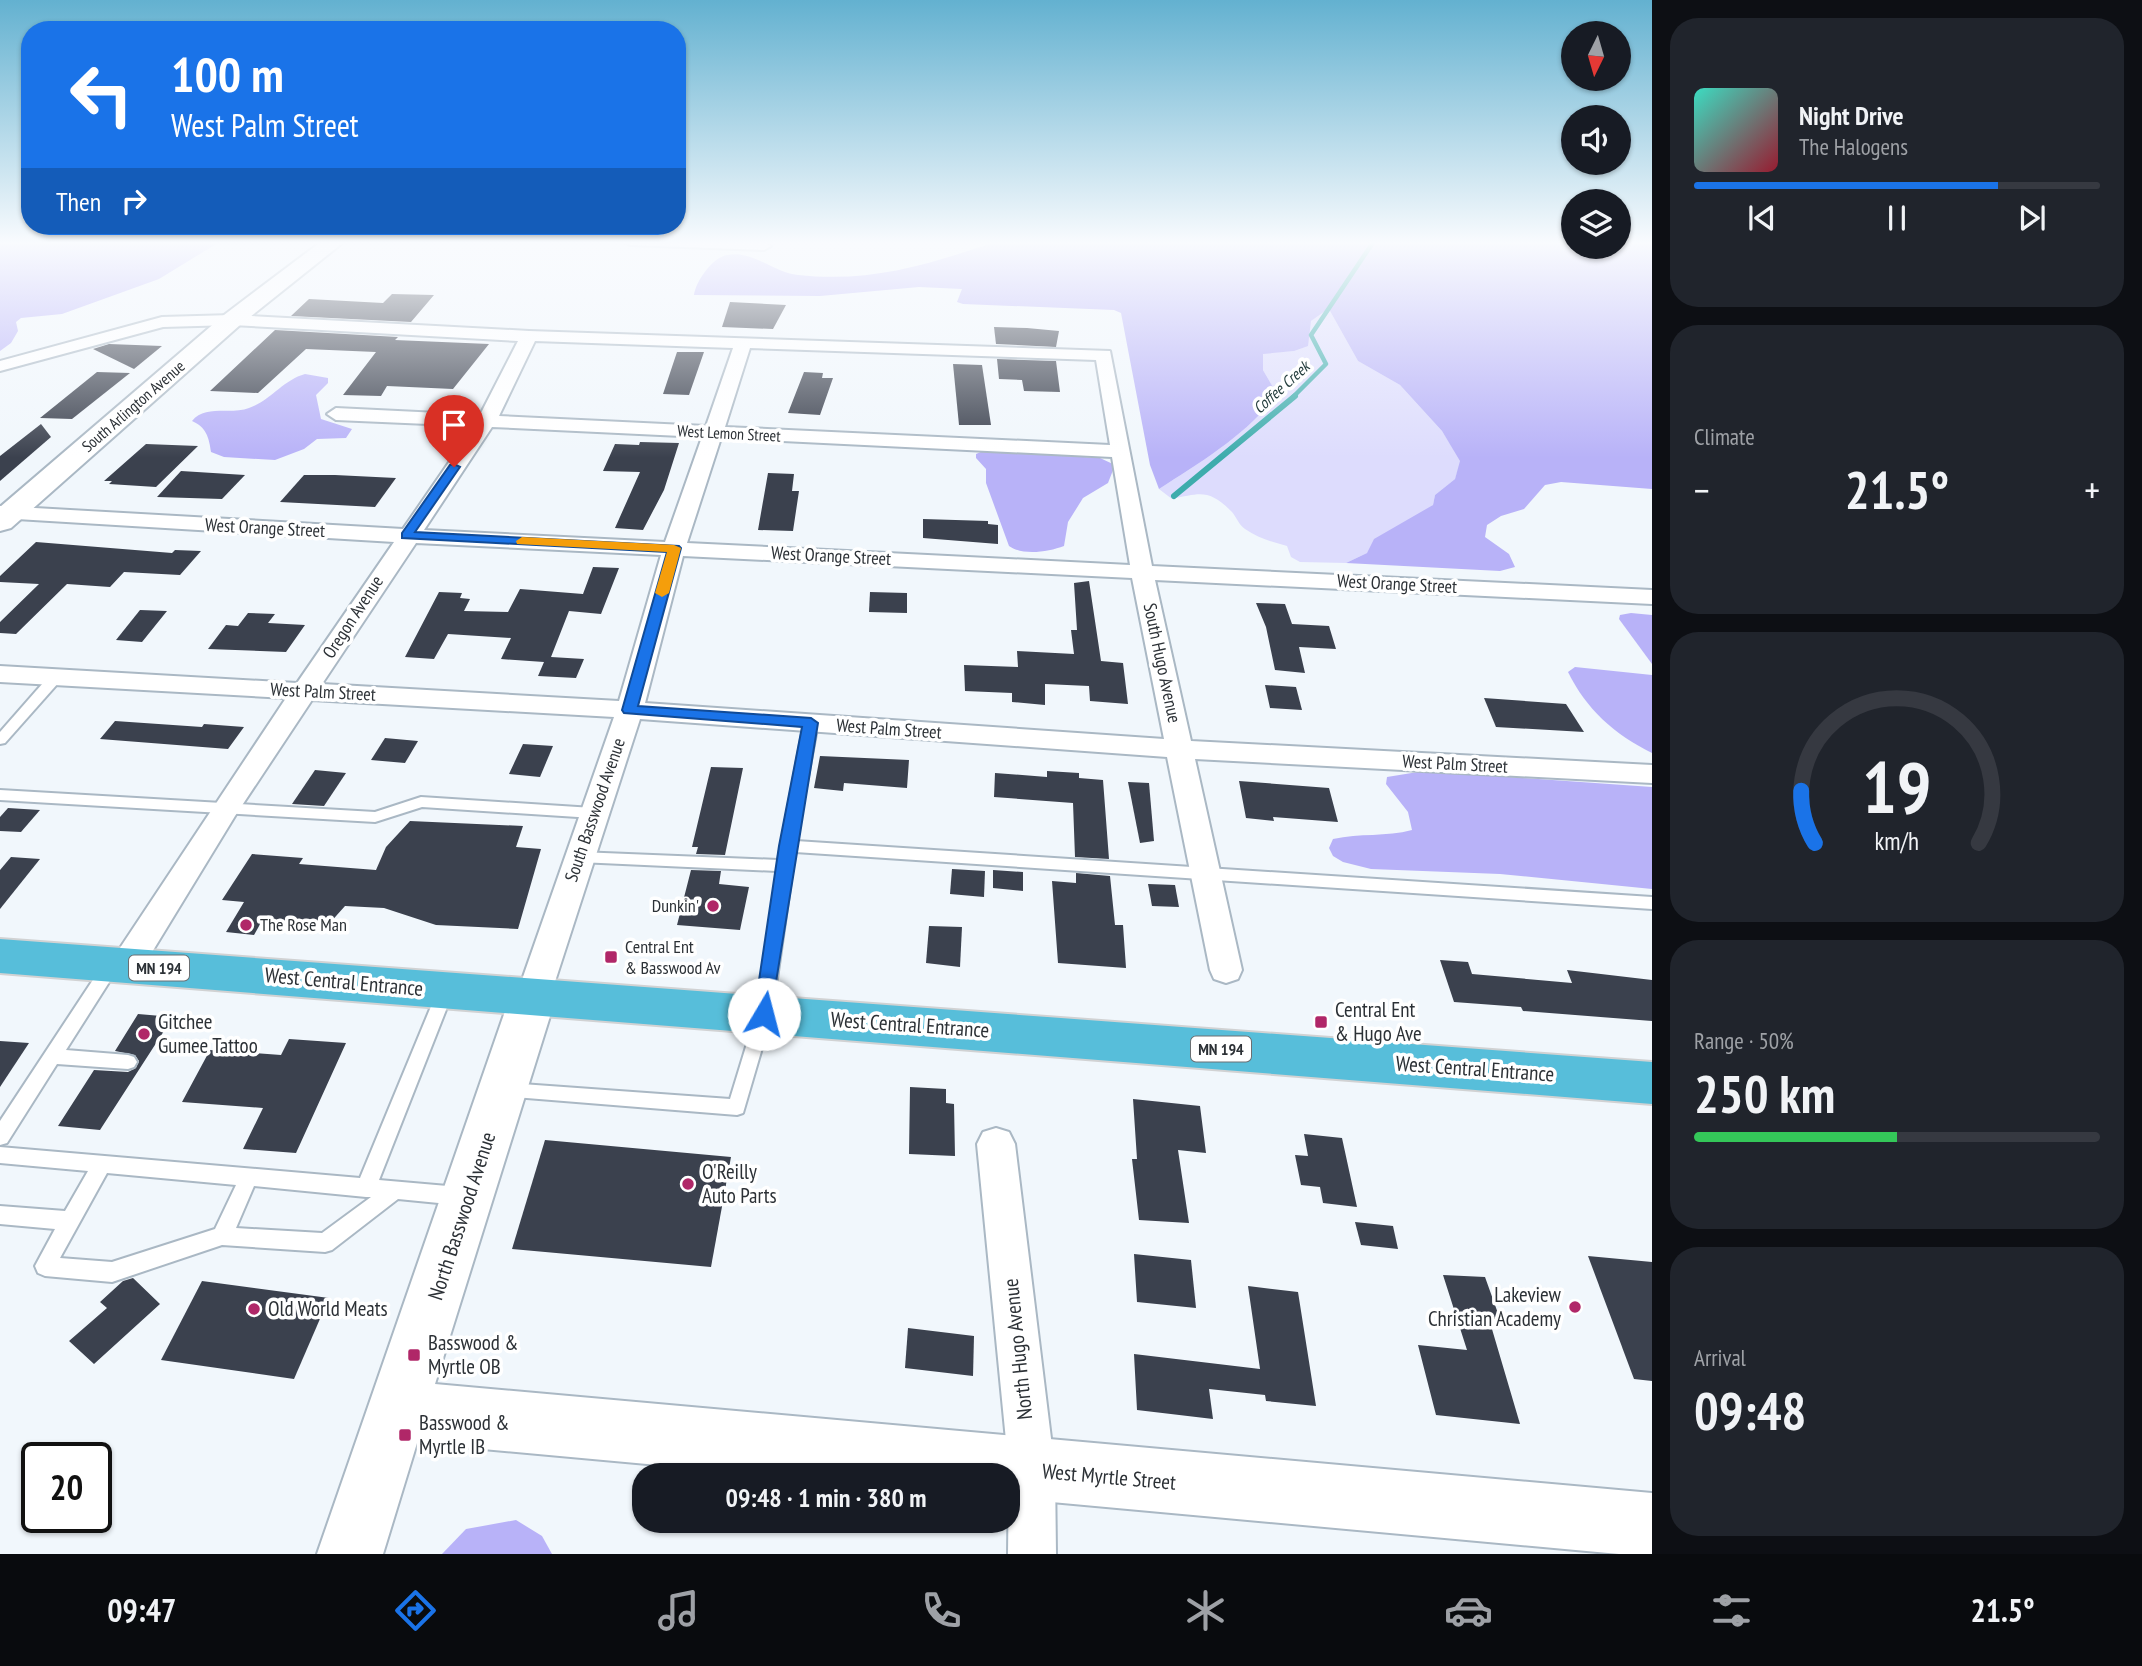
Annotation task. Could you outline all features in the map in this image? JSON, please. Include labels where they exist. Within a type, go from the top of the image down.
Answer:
[{"type":"highway","name":"West Central Entrance","points":[[1,957],[1652,1083]]},
{"type":"street","name":"South Arlington Avenue","points":[[3,516],[240,314]]},
{"type":"street","points":[[0,366],[162,322],[232,320],[529,337],[744,342]]},
{"type":"street","name":"Oregon Avenue","points":[[119,965],[486,422],[529,337]]},
{"type":"street","name":"South Hugo Avenue","points":[[744,342],[1104,355],[1142,570],[1226,970]]},
{"type":"street","name":"South Basswood Avenue","points":[[533,997],[630,710],[674,548],[744,342]]},
{"type":"street","name":"West Lemon Street","points":[[336,414],[1121,451]]},
{"type":"street","name":"West Orange Street","points":[[3,516],[1652,597]]},
{"type":"street","name":"West Palm Street","points":[[0,674],[630,710],[1181,749],[1652,774]]},
{"type":"street","name":"North Basswood Avenue","points":[[350,1554],[533,997]]},
{"type":"street","name":"North Hugo Avenue","points":[[996,1144],[1032,1471],[1032,1554]]},
{"type":"street","name":"West Myrtle Street","points":[[398,1411],[1032,1471],[1652,1525]]},
{"type":"lane","points":[[0,740],[55,678]]},
{"type":"lane","points":[[503,1091],[737,1107],[764,1014],[788,846],[811,723]]},
{"type":"lane","points":[[0,795],[375,817],[421,802],[593,813]]},
{"type":"lane","points":[[788,846],[1652,903]]},
{"type":"lane","points":[[579,857],[785,866]]},
{"type":"lane","points":[[0,1137],[53,1056],[119,965]]},
{"type":"lane","points":[[366,1188],[445,990]]},
{"type":"lane","points":[[53,1056],[128,1062]]},
{"type":"lane","points":[[0,1155],[467,1197]]},
{"type":"lane","points":[[102,1164],[45,1266],[112,1272],[222,1236],[325,1243],[394,1191]]},
{"type":"lane","points":[[222,1236],[249,1177]]},
{"type":"lane","points":[[0,1215],[70,1221]]},
{"type":"shaded area","points":[[0,314],[63,314],[21,318],[16,322],[18,331],[11,343],[0,351]]},
{"type":"shaded area","points":[[1121,314],[1321,314],[1311,321],[1308,346],[1294,351],[1263,354],[1263,370],[1277,394],[1265,408],[1238,435],[1159,489],[1150,465]]},
{"type":"shaded area","points":[[1321,314],[1331,314],[1358,361],[1400,385],[1442,431],[1461,461],[1455,479],[1435,495],[1433,505],[1367,553],[1346,563],[1300,562],[1291,557],[1287,546],[1245,529],[1217,499],[1198,494],[1172,499],[1159,489],[1238,435],[1265,408],[1277,394],[1263,370],[1263,353],[1294,351],[1311,321]]},
{"type":"shaded area","points":[[1331,314],[1652,314],[1652,489],[1561,482],[1545,485],[1524,509],[1501,516],[1487,525],[1485,537],[1509,554],[1515,567],[1500,571],[1346,563],[1367,553],[1374,539],[1433,505],[1435,495],[1455,479],[1460,461],[1442,431],[1400,385],[1358,361]]},
{"type":"shaded area","points":[[305,374],[328,378],[328,383],[316,395],[321,419],[352,429],[346,438],[317,439],[304,449],[275,460],[224,457],[211,452],[206,433],[192,421],[211,411],[242,410],[257,405],[290,381]]},
{"type":"shaded area","points":[[983,451],[1100,458],[1115,465],[1108,483],[1083,498],[1068,522],[1064,546],[1028,552],[1009,546],[986,483],[986,469],[976,458],[976,454]]},
{"type":"shaded area","points":[[1620,615],[1652,615],[1652,664],[1619,619]]},
{"type":"shaded area","points":[[1575,667],[1652,675],[1652,753],[1626,738],[1593,709],[1568,672]]},
{"type":"shaded area","points":[[1424,771],[1652,787],[1652,889],[1500,874],[1371,869],[1343,862],[1333,856],[1329,848],[1333,839],[1412,830],[1408,812],[1386,784],[1387,777]]},
{"type":"shaded area","points":[[516,1520],[542,1536],[552,1554],[442,1554],[466,1529]]},
{"type":"building","points":[[294,314],[418,314],[411,322],[291,316]]},
{"type":"building","points":[[726,314],[781,314],[773,329],[722,327]]},
{"type":"building","points":[[994,327],[1059,331],[1056,347],[996,344]]},
{"type":"building","points":[[275,330],[398,337],[395,340],[489,344],[453,389],[387,386],[381,396],[343,395],[376,352],[306,349],[258,393],[210,391]]},
{"type":"building","points":[[109,344],[162,346],[134,369],[93,349]]},
{"type":"building","points":[[677,352],[704,352],[689,395],[663,394]]},
{"type":"building","points":[[997,359],[1056,361],[1060,392],[1024,391],[1022,380],[999,379]]},
{"type":"building","points":[[953,364],[982,365],[991,425],[959,425]]},
{"type":"building","points":[[97,372],[130,373],[72,419],[40,418]]},
{"type":"building","points":[[804,372],[823,373],[822,378],[833,378],[820,415],[788,413]]},
{"type":"building","points":[[41,424],[51,437],[0,481],[0,456]]},
{"type":"building","points":[[640,442],[679,443],[664,490],[643,530],[615,528],[640,472],[603,471],[615,444],[639,445]]},
{"type":"building","points":[[146,444],[198,446],[156,487],[109,484],[112,481],[104,481]]},
{"type":"building","points":[[181,471],[245,475],[222,499],[157,497]]},
{"type":"building","points":[[768,473],[794,474],[792,491],[799,491],[793,531],[758,530]]},
{"type":"building","points":[[304,475],[396,478],[375,507],[280,502]]},
{"type":"building","points":[[923,519],[988,521],[988,524],[998,525],[998,544],[923,538]]},
{"type":"building","points":[[36,542],[172,553],[175,550],[201,551],[180,575],[124,572],[110,587],[67,584],[16,634],[0,633],[0,622],[39,584],[0,582],[0,576]]},
{"type":"building","points":[[593,567],[619,568],[601,614],[569,611],[551,657],[584,659],[576,678],[538,676],[544,662],[501,659],[511,638],[448,634],[434,659],[405,657],[439,592],[462,593],[460,598],[470,599],[464,611],[508,612],[520,589],[583,594]]},
{"type":"building","points":[[1089,581],[1101,661],[1123,663],[1128,704],[1090,701],[1089,686],[1045,684],[1045,705],[1012,702],[1012,693],[965,691],[964,665],[1018,667],[1017,651],[1074,654],[1071,630],[1077,630],[1074,583]]},
{"type":"building","points":[[870,592],[907,593],[907,613],[869,612]]},
{"type":"building","points":[[1256,603],[1285,604],[1292,624],[1329,626],[1336,649],[1299,647],[1305,673],[1275,670],[1266,627]]},
{"type":"building","points":[[140,610],[167,611],[142,642],[116,640]]},
{"type":"building","points":[[248,613],[275,614],[268,623],[305,625],[286,652],[208,649],[226,625],[238,626]]},
{"type":"building","points":[[1265,685],[1296,687],[1302,710],[1270,708]]},
{"type":"building","points":[[1484,698],[1566,704],[1584,732],[1496,727]]},
{"type":"building","points":[[115,721],[244,727],[228,749],[100,739]]},
{"type":"building","points":[[385,738],[418,741],[405,763],[371,760]]},
{"type":"building","points":[[523,744],[553,746],[540,777],[509,774]]},
{"type":"building","points":[[820,756],[909,760],[907,788],[844,783],[843,791],[814,788]]},
{"type":"building","points":[[711,767],[743,768],[725,855],[696,854],[698,847],[692,847]]},
{"type":"building","points":[[315,770],[346,773],[324,806],[292,804]]},
{"type":"building","points":[[1047,771],[1079,773],[1079,778],[1103,780],[1109,859],[1075,857],[1073,803],[994,797],[995,773],[1047,777]]},
{"type":"building","points":[[1239,781],[1329,788],[1338,822],[1273,817],[1274,821],[1246,818]]},
{"type":"building","points":[[1128,782],[1149,783],[1154,841],[1140,843]]},
{"type":"building","points":[[8,808],[40,810],[21,832],[0,831],[0,817]]},
{"type":"building","points":[[410,821],[523,826],[516,847],[541,849],[518,929],[436,925],[384,908],[345,906],[328,925],[263,919],[254,935],[226,932],[244,902],[222,900],[252,854],[303,858],[299,864],[376,870],[386,847]]},
{"type":"building","points":[[11,857],[40,859],[0,909],[0,870]]},
{"type":"building","points":[[952,869],[985,871],[984,897],[950,894]]},
{"type":"building","name":"Dunkin'","points":[[691,870],[721,871],[719,884],[749,887],[740,930],[677,925]]},
{"type":"building","points":[[993,870],[1023,872],[1023,891],[993,888]]},
{"type":"building","points":[[1076,873],[1110,876],[1115,925],[1123,925],[1126,968],[1058,963],[1052,881],[1076,883]]},
{"type":"building","points":[[1148,884],[1175,885],[1179,907],[1152,906]]},
{"type":"building","points":[[929,926],[962,927],[960,967],[926,963]]},
{"type":"building","points":[[1440,960],[1468,962],[1472,974],[1572,983],[1567,970],[1652,980],[1652,1021],[1523,1011],[1521,1007],[1454,1002]]},
{"type":"building","points":[[138,1014],[173,1017],[100,1130],[58,1126],[94,1070],[128,1072],[136,1068],[139,1061],[135,1055],[115,1051]]},
{"type":"building","points":[[289,1039],[346,1043],[296,1153],[243,1149],[263,1108],[182,1102],[210,1050],[281,1055]]},
{"type":"building","points":[[0,1041],[29,1043],[0,1087]]},
{"type":"building","points":[[910,1087],[946,1089],[946,1103],[954,1104],[955,1156],[909,1154]]},
{"type":"building","points":[[1133,1099],[1200,1106],[1206,1153],[1178,1150],[1189,1223],[1139,1220],[1132,1159],[1137,1159]]},
{"type":"building","points":[[1304,1134],[1342,1138],[1357,1207],[1323,1203],[1320,1187],[1301,1185],[1295,1155],[1308,1156]]},
{"type":"building","points":[[545,1140],[731,1157],[711,1267],[512,1249]]},
{"type":"building","points":[[1355,1222],[1393,1226],[1398,1249],[1361,1245]]},
{"type":"building","points":[[1134,1254],[1191,1260],[1196,1308],[1137,1302]]},
{"type":"building","points":[[1588,1256],[1652,1262],[1652,1381],[1634,1379]]},
{"type":"building","points":[[1443,1275],[1485,1277],[1500,1319],[1489,1319],[1520,1424],[1436,1415],[1418,1345],[1467,1350]]},
{"type":"building","points":[[133,1278],[160,1304],[94,1364],[69,1341],[107,1308],[100,1302],[123,1281]]},
{"type":"building","points":[[202,1281],[329,1298],[294,1379],[161,1360]]},
{"type":"building","points":[[1248,1286],[1298,1292],[1316,1406],[1266,1401],[1265,1395],[1209,1389],[1213,1419],[1137,1410],[1134,1354],[1260,1369]]},
{"type":"building","points":[[908,1328],[974,1336],[973,1376],[905,1368]]},
{"type":"waterway","name":"Coffee Creek","points":[[1293,397],[1326,364],[1311,335],[1325,314]]},
{"type":"waterway","name":"Coffee Creek","points":[[1174,496],[1295,396]]},
{"type":"slow traffic","points":[[522,541],[674,548],[662,593]]},
{"type":"place","name":"Dunkin'","points":[[713,906]]},
{"type":"place","name":"The Rose Man","points":[[246,925]]},
{"type":"place","name":"Central Ent & Basswood Av","points":[[611,957]]},
{"type":"place","name":"Central Ent & Hugo Ave","points":[[1321,1022]]},
{"type":"place","name":"Gitchee Gumee Tattoo","points":[[144,1034]]},
{"type":"place","name":"O'Reilly Auto Parts","points":[[688,1184]]},
{"type":"place","name":"Lakeview Christian Academy","points":[[1575,1307]]},
{"type":"place","name":"Old World Meats","points":[[254,1309]]},
{"type":"place","name":"Basswood & Myrtle OB","points":[[414,1355]]},
{"type":"place","name":"Basswood & Myrtle IB","points":[[405,1435]]},
{"type":"route","points":[[454,467],[407,536],[674,548],[630,710],[811,723],[788,846],[764,1014]]}]
